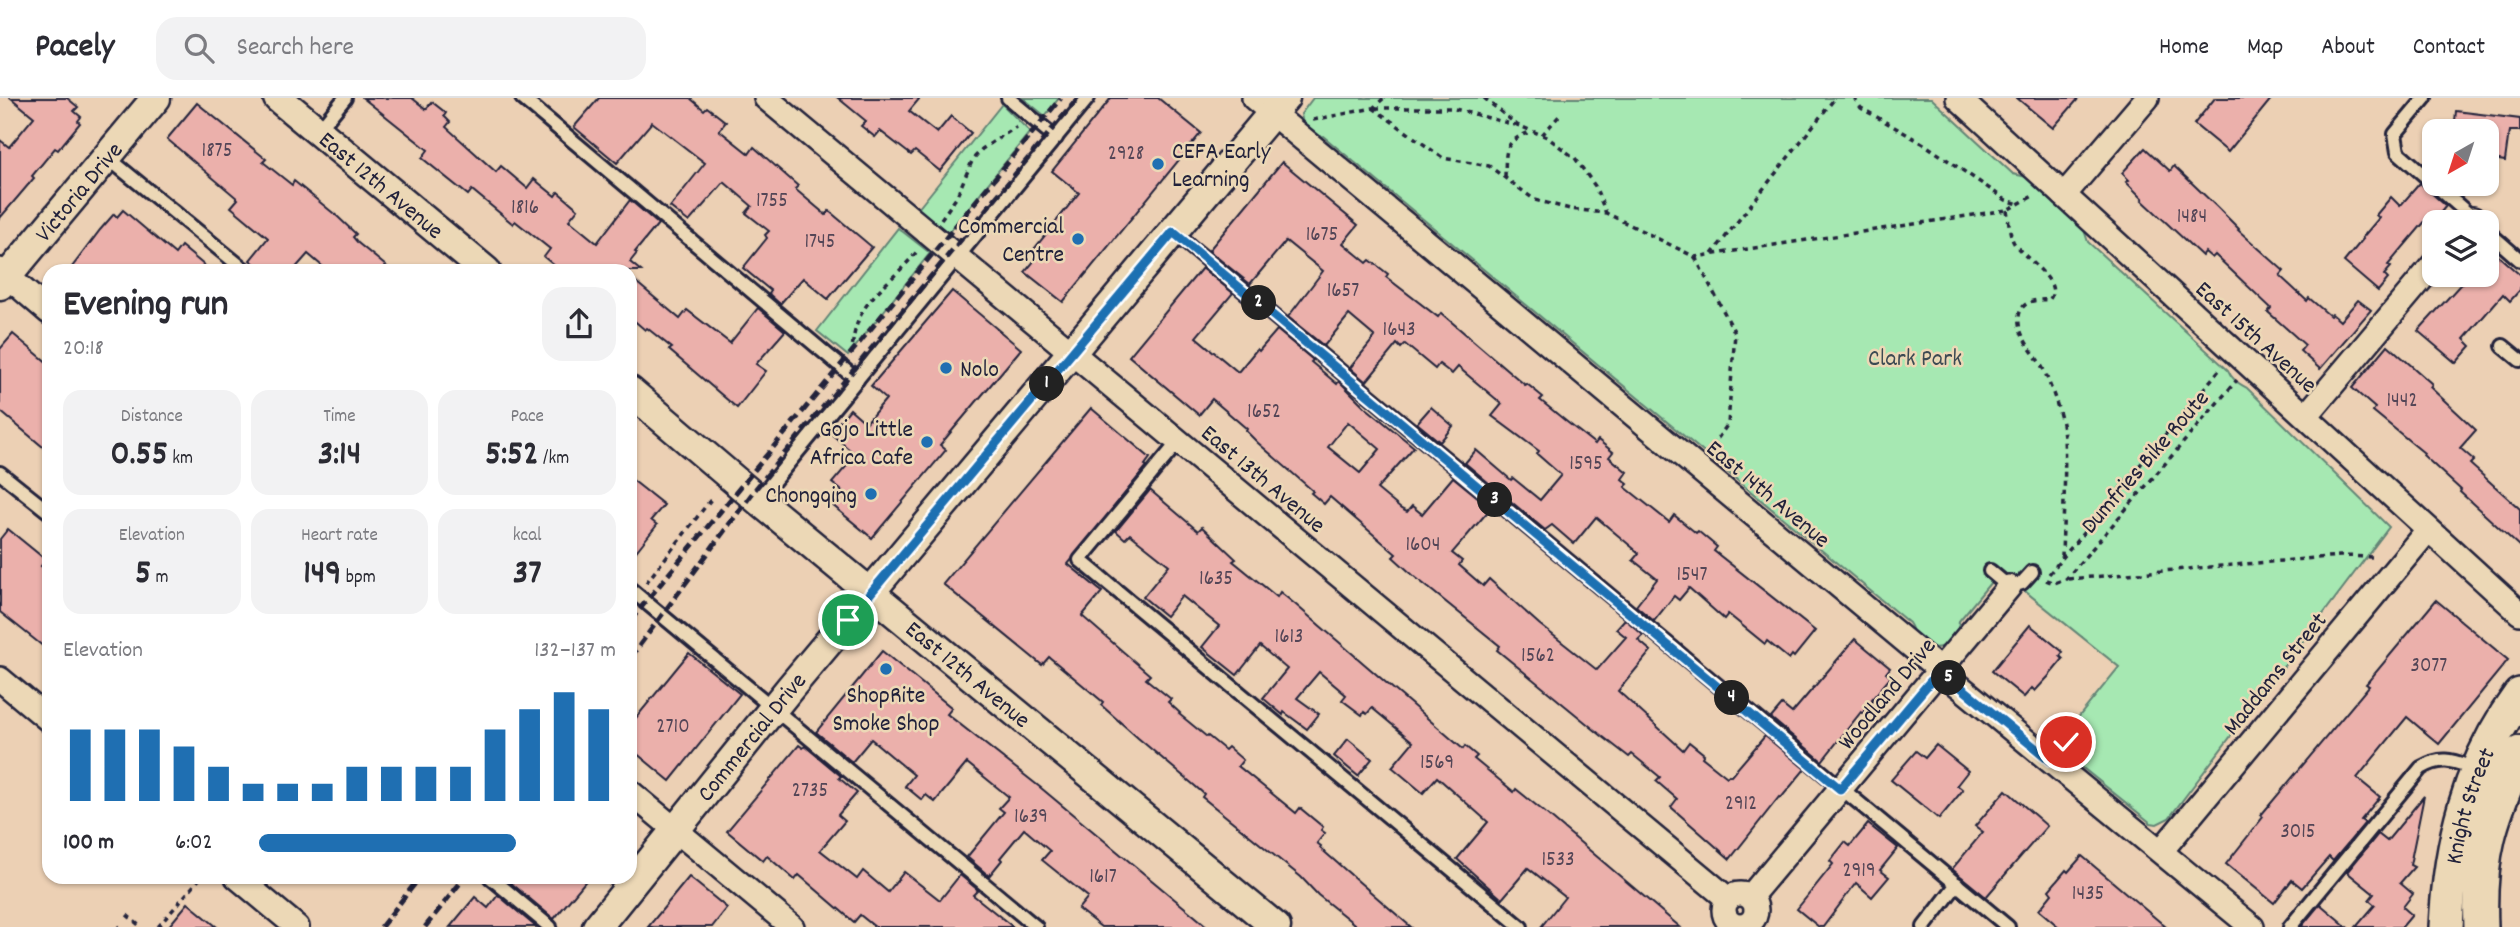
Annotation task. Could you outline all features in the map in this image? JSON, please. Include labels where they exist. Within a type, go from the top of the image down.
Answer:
[{"type":"main road","name":"Knight Street","points":[[2446,927],[2453,849],[2462,811],[2477,769],[2494,734],[2520,695]]},
{"type":"main road","name":"Knight Street","points":[[2481,927],[2479,888],[2482,858],[2509,797],[2520,753]]},
{"type":"street","name":"Victoria Drive","points":[[2,277],[156,98]]},
{"type":"street","name":"East 12th Avenue","points":[[278,98],[478,264]]},
{"type":"street","name":"East 13th Avenue","points":[[766,98],[1749,910]]},
{"type":"street","points":[[2064,195],[2147,98]]},
{"type":"street","name":"East 15th Avenue","points":[[1963,100],[2520,613]]},
{"type":"street","name":"Commercial Drive","points":[[637,879],[774,708],[1173,232],[1270,103]]},
{"type":"street","name":"East 14th Avenue","points":[[1270,103],[1940,670],[2252,927]]},
{"type":"street","points":[[2,277],[42,307]]},
{"type":"street","points":[[2306,416],[2422,278]]},
{"type":"street","name":"East 12th Avenue","points":[[637,397],[1276,927]]},
{"type":"street","name":"Maddams Street","points":[[2161,851],[2317,660],[2428,530]]},
{"type":"street","name":"Woodland Drive","points":[[1749,910],[1840,789],[2009,587]]},
{"type":"street","points":[[0,679],[42,714]]},
{"type":"street","points":[[637,798],[792,927]]},
{"type":"street","points":[[246,884],[298,927]]},
{"type":"street","name":"Commercial Drive","points":[[597,927],[633,884]]},
{"type":"street","points":[[1727,925],[1723,911],[1749,910]]},
{"type":"lane","points":[[318,131],[345,98]]},
{"type":"lane","points":[[522,98],[854,377]]},
{"type":"lane","points":[[1008,98],[1056,138]]},
{"type":"lane","points":[[758,500],[854,377],[1088,98]]},
{"type":"lane","points":[[2425,98],[2395,134],[2398,152],[2461,210]]},
{"type":"lane","points":[[107,156],[238,264]]},
{"type":"lane","points":[[1173,232],[2008,927]]},
{"type":"lane","points":[[2499,243],[2520,260]]},
{"type":"lane","points":[[2503,346],[2520,360]]},
{"type":"lane","points":[[1179,441],[1080,560],[1521,927]]},
{"type":"lane","points":[[0,473],[42,506]]},
{"type":"lane","points":[[1990,571],[2009,587],[2022,583],[2032,572]]},
{"type":"lane","points":[[637,594],[1036,927]]},
{"type":"lane","points":[[2051,761],[2078,727]]},
{"type":"lane","points":[[2290,927],[2421,768],[2435,760],[2456,762],[2477,769]]},
{"type":"lane","points":[[498,884],[550,927]]},
{"type":"lane","points":[[1924,927],[1957,884]]},
{"type":"path","points":[[1373,108],[1384,98]]},
{"type":"path","points":[[1484,98],[1517,125]]},
{"type":"path","points":[[1711,255],[1835,98]]},
{"type":"path","points":[[1854,98],[1861,108],[1924,144],[2006,200],[2019,204]]},
{"type":"path","points":[[1373,108],[1443,158],[1489,166],[1535,200],[1606,214],[1695,257],[2007,210],[2033,197]]},
{"type":"path","points":[[1306,126],[1321,118],[1373,108],[1451,108],[1517,125],[1542,135],[1575,158],[1595,186],[1606,214]]},
{"type":"path","points":[[1542,135],[1560,114]]},
{"type":"path","points":[[854,377],[852,343],[855,326],[866,304],[914,255],[930,234],[956,198],[973,159],[982,149],[1020,125],[1028,115]]},
{"type":"path","points":[[1505,177],[1506,152],[1514,138],[1532,131]]},
{"type":"path","points":[[2007,210],[2013,242],[2050,280],[2053,289],[2049,300],[2029,302],[2019,317],[2025,340],[2043,367],[2057,402],[2064,436],[2062,558]]},
{"type":"path","points":[[1695,257],[1735,333],[1728,424],[1710,449]]},
{"type":"path","points":[[2045,580],[2242,358]]},
{"type":"path","name":"Dumfries Bike Route","points":[[2242,358],[2066,579],[2340,556],[2373,557]]},
{"type":"path","points":[[637,588],[712,498]]},
{"type":"path","points":[[158,927],[195,884]]},
{"type":"path","points":[[127,915],[141,927]]},
{"type":"green space","points":[[1023,98],[1059,98],[1045,116]]},
{"type":"green space","name":"Clark Park","points":[[1313,98],[1931,98],[2013,174],[2027,177],[2084,230],[2088,242],[2228,370],[2233,379],[2247,388],[2389,527],[2169,818],[2157,824],[2151,823],[2073,760],[2076,745],[2064,735],[2119,667],[2000,571],[1959,621],[1958,629],[1950,642],[1937,648],[1923,644],[1916,638],[1909,623],[1323,136],[1316,137],[1303,125],[1301,114]]},
{"type":"green space","points":[[1002,104],[1030,132],[948,233],[918,209]]},
{"type":"green space","points":[[898,228],[930,253],[848,356],[817,331]]},
{"type":"building","points":[[11,98],[67,98],[78,107],[74,111],[81,117],[78,121],[80,123],[58,150],[55,148],[0,218],[0,140],[9,147],[34,117]]},
{"type":"building","points":[[363,98],[412,98],[426,109],[432,102],[446,113],[444,116],[450,122],[446,127],[496,172],[501,166],[527,188],[534,179],[555,196],[558,192],[578,209],[569,220],[597,243],[630,200],[658,224],[635,252],[637,253],[630,262],[632,264],[552,264],[544,257],[550,249],[515,221],[513,224],[472,190],[468,195],[422,158],[428,150]]},
{"type":"building","points":[[599,98],[690,98],[704,110],[707,107],[726,122],[719,130],[749,154],[754,147],[798,186],[795,189],[826,215],[829,211],[872,247],[828,299],[803,278],[780,304],[769,294],[771,291],[743,268],[767,238],[765,235],[769,231],[746,213],[752,206],[724,182],[689,222],[670,207],[705,163],[652,122],[617,163],[574,127]]},
{"type":"building","points":[[838,98],[920,98],[909,111],[937,133],[951,116],[971,133],[940,171],[915,151],[911,155],[880,131],[875,137],[861,126],[866,121]]},
{"type":"building","points":[[1111,98],[1158,98],[1201,133],[1063,302],[1025,272],[1040,254],[1034,249],[1079,193],[1052,171]]},
{"type":"building","points":[[2017,98],[2079,98],[2053,128]]},
{"type":"building","points":[[2215,98],[2272,98],[2228,152],[2194,124]]},
{"type":"building","points":[[197,103],[266,159],[263,162],[292,185],[294,181],[338,217],[356,234],[353,237],[358,243],[384,264],[320,264],[308,254],[299,264],[255,264],[250,260],[268,238],[231,207],[238,199],[167,139]]},
{"type":"building","points":[[2456,111],[2520,119],[2520,131],[2509,131],[2505,161],[2499,160],[2499,119],[2455,119]]},
{"type":"building","points":[[2145,148],[2170,171],[2174,166],[2238,230],[2284,271],[2280,276],[2307,301],[2309,298],[2340,321],[2358,300],[2371,310],[2320,369],[2300,351],[2305,345],[2268,312],[2271,308],[2215,255],[2212,258],[2205,252],[2202,256],[2126,182],[2129,180],[2122,173]]},
{"type":"building","points":[[1282,162],[1358,225],[1343,243],[1367,263],[1370,260],[1388,274],[1386,277],[1438,317],[1441,313],[1525,385],[1543,397],[1540,400],[1595,444],[1598,440],[1613,452],[1609,457],[1627,472],[1622,479],[1628,484],[1625,487],[1669,522],[1674,515],[1696,533],[1698,531],[1717,547],[1714,551],[1815,631],[1794,657],[1792,655],[1789,659],[1767,641],[1765,644],[1728,614],[1724,619],[1689,588],[1679,600],[1674,596],[1654,621],[1636,606],[1657,579],[1633,560],[1639,553],[1596,517],[1574,544],[1552,525],[1545,530],[1465,463],[1476,450],[1540,500],[1561,475],[1537,454],[1539,451],[1492,416],[1502,404],[1458,367],[1452,374],[1439,364],[1435,369],[1405,344],[1401,348],[1397,344],[1366,382],[1350,368],[1375,337],[1349,315],[1324,346],[1288,317],[1323,271],[1286,241],[1250,284],[1213,254],[1209,250]]},
{"type":"building","points":[[2420,183],[2422,196],[2435,196],[2446,206],[2443,210],[2422,210],[2422,225],[2388,265],[2391,267],[2384,275],[2388,279],[2378,291],[2344,262],[2379,218],[2376,215],[2391,197],[2400,206]]},
{"type":"building","points":[[123,210],[175,254],[181,246],[203,264],[74,264],[114,214],[117,217]]},
{"type":"building","points":[[2499,257],[2520,275],[2520,290],[2510,301],[2503,294],[2464,339],[2471,346],[2456,363],[2418,331],[2458,287],[2499,287]]},
{"type":"building","points":[[1202,268],[1233,293],[1196,337],[1238,372],[1277,330],[1313,360],[1311,362],[1337,384],[1339,381],[1365,407],[1414,447],[1377,489],[1401,509],[1407,512],[1412,506],[1422,514],[1453,477],[1491,508],[1452,553],[1462,561],[1459,565],[1483,586],[1489,579],[1539,624],[1597,670],[1626,637],[1616,629],[1625,619],[1643,635],[1638,640],[1651,651],[1618,691],[1683,750],[1689,742],[1704,754],[1702,757],[1727,777],[1731,776],[1765,736],[1805,769],[1730,859],[1671,807],[1677,799],[1656,781],[1660,777],[1632,754],[1629,757],[1602,736],[1497,650],[1500,646],[1415,577],[1393,557],[1396,554],[1330,497],[1324,504],[1212,399],[1199,415],[1129,356]],"holes":[[[1348,422],[1380,449],[1360,473],[1328,447]]]},
{"type":"building","points":[[637,283],[680,319],[687,310],[730,343],[758,308],[785,331],[756,364],[766,371],[737,408],[669,350],[672,348],[647,328],[645,330],[637,323]]},
{"type":"building","points":[[952,291],[1021,349],[940,445],[946,450],[872,538],[831,504],[842,491],[832,483],[856,455],[830,433],[850,409],[866,423],[886,399],[871,386]]},
{"type":"building","points":[[13,334],[42,358],[42,446],[0,411],[0,349]]},
{"type":"building","points":[[2388,345],[2432,384],[2430,387],[2476,430],[2460,448],[2474,460],[2470,464],[2520,509],[2520,547],[2460,492],[2424,453],[2373,411],[2375,408],[2352,388]]},
{"type":"building","points":[[1431,407],[1453,426],[1440,442],[1417,423]]},
{"type":"building","points":[[1091,408],[1150,458],[1145,465],[1147,466],[1068,564],[1102,592],[1082,616],[1150,675],[1146,679],[1171,699],[1168,702],[1179,714],[1225,750],[1228,747],[1243,760],[1238,766],[1296,813],[1300,808],[1323,827],[1321,830],[1325,833],[1317,843],[1320,848],[1411,927],[1358,927],[1202,797],[1204,794],[1049,657],[1042,665],[943,584]]},
{"type":"building","points":[[637,484],[664,505],[651,520],[657,525],[637,550]]},
{"type":"building","points":[[1150,490],[1198,531],[1202,527],[1236,559],[1233,561],[1277,597],[1280,592],[1296,605],[1463,749],[1465,746],[1477,756],[1474,759],[1514,792],[1516,789],[1542,810],[1680,927],[1541,927],[1565,897],[1528,868],[1502,899],[1457,859],[1488,822],[1437,777],[1423,793],[1392,767],[1413,742],[1372,708],[1362,715],[1342,700],[1346,695],[1319,672],[1297,698],[1319,714],[1307,729],[1284,712],[1283,715],[1263,698],[1287,669],[1260,646],[1237,675],[1202,647],[1219,626],[1182,596],[1166,616],[1143,597],[1169,565],[1130,534],[1125,539],[1116,531]]},
{"type":"building","points":[[8,529],[42,557],[42,645],[0,612],[0,539]]},
{"type":"building","points":[[2436,600],[2508,660],[2439,744],[2407,717],[2357,778],[2380,797],[2361,820],[2365,823],[2333,861],[2329,857],[2302,888],[2292,880],[2274,903],[2226,864],[2263,817],[2261,815],[2369,686],[2366,684]]},
{"type":"building","points":[[2030,625],[2063,652],[2060,656],[2063,659],[2035,691],[2032,688],[2024,697],[1992,671]]},
{"type":"building","points":[[1855,639],[1890,668],[1886,673],[1891,677],[1822,761],[1771,718],[1782,705],[1792,713]]},
{"type":"building","points":[[882,651],[952,708],[947,714],[1041,788],[1208,927],[1101,927],[1078,909],[1088,897],[1042,860],[1050,851],[1024,829],[989,876],[967,857],[1004,812],[999,808],[1009,797],[967,763],[935,802],[926,795],[922,800],[905,786],[914,775],[871,739],[852,762],[816,732]]},
{"type":"building","points":[[689,653],[740,694],[670,781],[637,754],[637,716]]},
{"type":"building","points":[[1348,739],[1372,759],[1358,776],[1334,756]]},
{"type":"building","points":[[799,745],[803,748],[805,746],[857,793],[838,815],[845,821],[820,850],[857,879],[863,871],[888,892],[904,872],[940,900],[960,875],[978,890],[973,895],[1013,927],[875,927],[860,915],[854,922],[799,875],[795,880],[767,856],[763,861],[727,831]]},
{"type":"building","points":[[1936,745],[1968,771],[1957,785],[1963,790],[1939,819],[1891,780],[1916,751],[1925,758]]},
{"type":"building","points":[[2006,790],[2047,826],[1986,897],[1952,869],[1983,832],[1975,826]]},
{"type":"building","points":[[2424,796],[2410,865],[2414,867],[2400,883],[2413,894],[2403,907],[2412,915],[2402,927],[2356,927],[2375,905],[2369,900],[2374,894],[2347,872],[2378,834],[2387,841]]},
{"type":"building","points":[[1868,824],[1898,848],[1880,870],[1889,877],[1872,897],[1856,883],[1823,927],[1819,927],[1797,909],[1833,864],[1830,861],[1845,842],[1850,846]]},
{"type":"building","points":[[2082,856],[2166,927],[2059,927],[2039,910],[2052,894],[2049,890]]},
{"type":"building","points":[[689,877],[727,908],[712,927],[648,927]]},
{"type":"building","points":[[512,884],[583,884],[554,919]]},
{"type":"building","points":[[498,895],[536,927],[450,927],[475,897],[488,908]]},
{"type":"building","points":[[188,903],[217,927],[168,927]]},
{"type":"building","points":[[2320,904],[2347,927],[2301,927]]},
{"type":"railway","points":[[637,613],[1061,98]]},
{"type":"railway","points":[[637,649],[757,487],[1078,98]]},
{"type":"railway","points":[[381,927],[415,884]]},
{"type":"railway","points":[[425,927],[459,884]]},
{"type":"place","name":"CEFA Early Learning","points":[[1158,164]]},
{"type":"place","name":"Commercial Centre","points":[[1078,239]]},
{"type":"place","name":"Nolo","points":[[946,368]]},
{"type":"place","name":"Gojo Little Africa Cafe","points":[[927,442]]},
{"type":"place","name":"Chongqing","points":[[871,494]]},
{"type":"place","name":"ShopRite Smoke Shop","points":[[886,669]]},
{"type":"route","points":[[848,620],[1173,232],[1840,789],[1940,670],[2051,761],[2066,742]]}]
